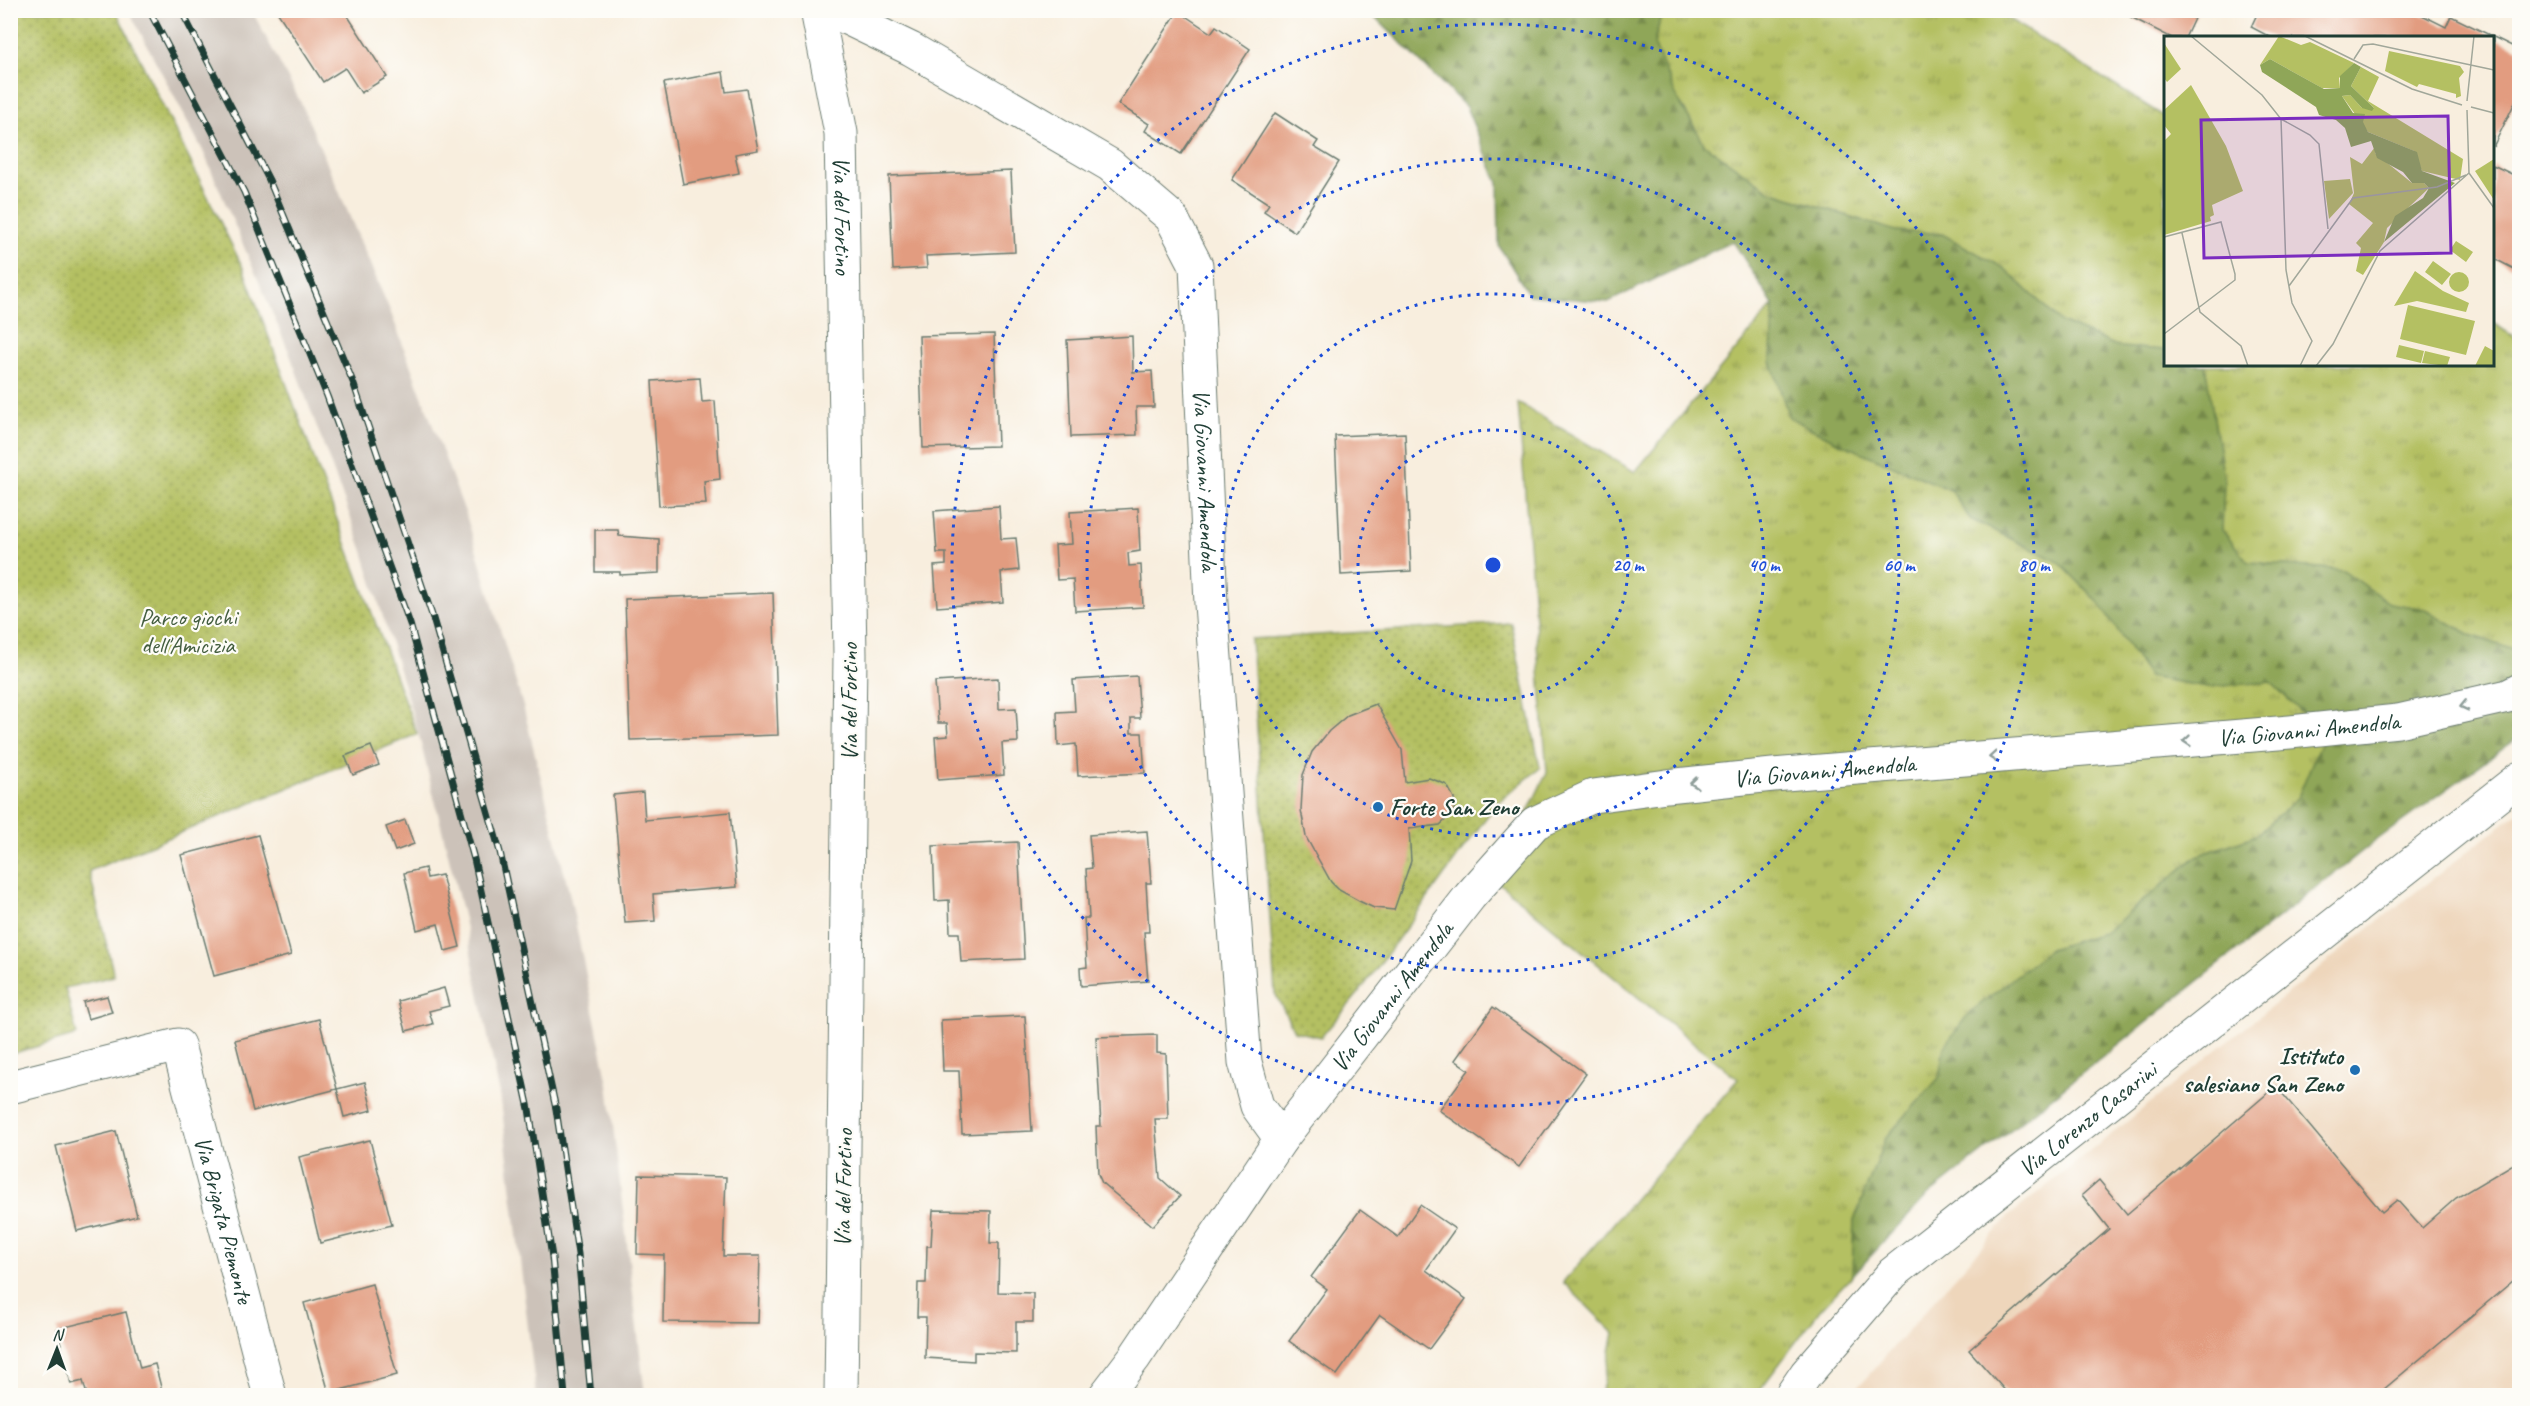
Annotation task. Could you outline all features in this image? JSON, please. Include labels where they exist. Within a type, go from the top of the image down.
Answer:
[{"type":"street","name":"Via del Fortino","points":[[817,10],[841,133],[842,156],[850,655],[841,1395]]},
{"type":"street","name":"Via Giovanni Amendola","points":[[830,10],[912,49],[1110,165],[1171,217],[1196,265],[1211,604],[1245,1062],[1257,1106],[1281,1139]]},
{"type":"street","name":"Via Giovanni Amendola","points":[[1105,1395],[1134,1358],[1281,1139],[1470,896],[1535,823],[1593,796],[1773,775],[2278,734],[2398,721],[2508,696],[2520,690]]},
{"type":"street","name":"Via Lorenzo Casarini","points":[[1791,1395],[1806,1374],[1893,1273],[2520,778]]},
{"type":"street","name":"Via Brigata Piemonte","points":[[10,1088],[178,1045],[270,1395]]},
{"type":"shaded area","points":[[129,11],[252,11],[302,105],[391,313],[466,515],[523,706],[570,896],[608,1084],[645,1395],[536,1395],[501,1101],[464,919],[419,736],[363,551],[289,352],[203,151]]},
{"type":"shaded area","name":"Istituto salesiano San Zeno","points":[[2519,812],[2519,1395],[1850,1396],[2009,1216],[2373,925]]},
{"type":"green space","name":"Parco giochi dell'Amicizia","points":[[11,11],[116,11],[243,268],[417,734],[89,871],[114,976],[65,988],[77,1035],[11,1054]]},
{"type":"green space","points":[[1363,11],[1662,11],[1654,44],[1676,96],[1705,145],[1770,191],[1895,231],[1942,234],[2004,268],[2061,322],[2119,347],[2164,350],[2164,366],[2205,366],[2224,479],[2222,530],[2248,562],[2343,570],[2389,603],[2424,609],[2471,635],[2519,652],[2519,737],[2370,845],[1926,1197],[1852,1276],[1854,1221],[1885,1139],[1939,1078],[1944,1047],[1969,1013],[2050,949],[2106,932],[2197,856],[2257,835],[2298,797],[2324,735],[2271,682],[2208,687],[2149,677],[2100,604],[2059,562],[1970,519],[1951,490],[1839,443],[1789,417],[1771,361],[1773,305],[1733,241],[1608,302],[1529,295],[1499,246],[1498,183],[1466,107],[1378,20]]},
{"type":"green space","points":[[1662,11],[1996,11],[2164,116],[2164,350],[2119,347],[2061,322],[2004,268],[1942,234],[1895,231],[1770,191],[1705,145],[1676,96],[1654,44]]},
{"type":"green space","points":[[1773,305],[1771,361],[1789,417],[1839,443],[1951,490],[1970,519],[2059,562],[2100,604],[2149,677],[2208,687],[2271,682],[2324,735],[2298,797],[2257,835],[2197,856],[2106,932],[2050,949],[1944,1047],[1939,1078],[1885,1139],[1854,1221],[1852,1276],[1820,1310],[1756,1395],[1601,1395],[1614,1333],[1563,1282],[1738,1079],[1495,880],[1547,772],[1518,403],[1635,472]]},
{"type":"green space","points":[[2494,324],[2519,340],[2519,652],[2471,635],[2424,609],[2389,603],[2343,570],[2248,562],[2222,530],[2224,479],[2205,366],[2494,366]]},
{"type":"green space","points":[[1511,623],[1540,768],[1496,804],[1358,994],[1321,1037],[1294,1031],[1275,993],[1251,639]]},
{"type":"building","points":[[276,10],[344,10],[387,77],[361,93],[345,68],[323,82]]},
{"type":"building","points":[[2117,10],[2198,10],[2186,36],[2168,36]]},
{"type":"building","points":[[2259,10],[2412,10],[2446,27],[2451,16],[2492,36],[2268,36],[2251,27]]},
{"type":"building","points":[[1178,11],[1211,33],[1216,26],[1250,49],[1181,154],[1145,131],[1149,124],[1118,104]]},
{"type":"building","points":[[2494,37],[2520,50],[2520,92],[2494,145]]},
{"type":"building","points":[[723,72],[726,92],[747,89],[758,150],[735,154],[739,173],[683,184],[664,83]]},
{"type":"building","points":[[1275,113],[1318,141],[1314,147],[1339,162],[1295,232],[1264,211],[1269,204],[1232,180]]},
{"type":"building","points":[[2494,165],[2520,178],[2520,272],[2494,259]]},
{"type":"building","points":[[1011,171],[1015,252],[926,256],[927,268],[893,270],[889,176]]},
{"type":"building","points":[[994,334],[998,446],[923,448],[919,336]]},
{"type":"building","points":[[1132,336],[1133,372],[1152,371],[1154,407],[1136,407],[1137,435],[1071,437],[1067,340]]},
{"type":"building","points":[[700,378],[702,402],[715,401],[720,479],[704,481],[706,504],[659,506],[652,381]]},
{"type":"building","points":[[1405,433],[1411,571],[1341,575],[1335,436]]},
{"type":"building","points":[[999,506],[1001,539],[1016,538],[1019,570],[1001,572],[1003,602],[937,607],[934,566],[946,565],[946,553],[937,553],[934,511]]},
{"type":"building","points":[[1138,508],[1140,551],[1128,553],[1129,566],[1141,565],[1143,607],[1075,611],[1073,579],[1057,580],[1055,545],[1072,544],[1070,512]]},
{"type":"building","points":[[595,530],[618,530],[619,536],[659,539],[659,573],[620,575],[620,572],[595,572]]},
{"type":"building","points":[[773,593],[778,735],[630,740],[625,599]]},
{"type":"building","points":[[1137,676],[1140,718],[1131,718],[1131,733],[1142,733],[1145,773],[1078,776],[1076,744],[1058,746],[1057,712],[1075,711],[1073,680]]},
{"type":"building","points":[[998,678],[999,709],[1016,708],[1017,724],[1018,742],[1002,743],[1004,775],[938,780],[935,737],[948,736],[947,723],[938,723],[935,682]]},
{"type":"building","name":"Forte San Zeno","points":[[1376,704],[1402,750],[1405,782],[1429,778],[1447,785],[1454,798],[1454,812],[1440,825],[1409,829],[1411,861],[1394,910],[1374,908],[1339,890],[1331,882],[1306,837],[1301,810],[1303,775],[1312,752],[1329,731],[1348,715]]},
{"type":"building","points":[[371,746],[379,765],[353,775],[345,756]]},
{"type":"building","points":[[643,792],[645,820],[730,812],[737,887],[653,894],[655,921],[625,923],[613,795]]},
{"type":"building","points":[[405,820],[414,844],[395,851],[386,827]]},
{"type":"building","points":[[1147,831],[1151,883],[1146,883],[1149,932],[1144,932],[1148,981],[1081,986],[1080,968],[1087,967],[1084,918],[1089,918],[1086,869],[1092,868],[1089,835]]},
{"type":"building","points":[[258,835],[291,955],[214,976],[181,855]]},
{"type":"building","points":[[1018,842],[1024,959],[961,962],[959,933],[950,933],[949,900],[935,901],[933,846]]},
{"type":"building","points":[[425,868],[427,878],[442,875],[460,947],[445,951],[438,924],[417,930],[404,873]]},
{"type":"building","points":[[444,988],[449,1006],[429,1011],[433,1024],[406,1031],[398,1001]]},
{"type":"building","points":[[107,996],[112,1012],[88,1019],[83,1002]]},
{"type":"building","points":[[1493,1007],[1586,1074],[1519,1167],[1439,1110],[1469,1070],[1455,1060]]},
{"type":"building","points":[[1025,1016],[1032,1131],[962,1134],[959,1071],[943,1071],[941,1020]]},
{"type":"building","points":[[319,1019],[337,1089],[253,1111],[235,1040]]},
{"type":"building","points":[[1157,1035],[1157,1053],[1166,1054],[1168,1119],[1155,1119],[1160,1178],[1180,1196],[1153,1226],[1102,1183],[1098,1174],[1096,1126],[1101,1126],[1096,1037]]},
{"type":"building","points":[[365,1082],[372,1110],[344,1117],[337,1089]]},
{"type":"building","points":[[2276,1086],[2382,1212],[2397,1200],[2422,1228],[2456,1198],[2520,1160],[2520,1275],[2377,1395],[2009,1395],[1969,1350],[2109,1229],[2082,1195],[2099,1180],[2127,1214]]},
{"type":"building","points":[[116,1131],[137,1216],[77,1231],[56,1146]]},
{"type":"building","points":[[370,1140],[392,1225],[320,1243],[299,1157]]},
{"type":"building","points":[[639,1175],[726,1177],[723,1256],[760,1256],[758,1323],[663,1322],[664,1255],[637,1254]]},
{"type":"building","points":[[1420,1205],[1455,1229],[1426,1270],[1466,1299],[1429,1349],[1380,1315],[1337,1375],[1289,1341],[1327,1289],[1311,1277],[1360,1210],[1398,1237]]},
{"type":"building","points":[[933,1210],[991,1211],[990,1243],[999,1243],[998,1292],[1033,1293],[1033,1322],[1016,1322],[1016,1353],[974,1352],[974,1361],[925,1358],[926,1317],[917,1317],[918,1283],[926,1283],[927,1246],[931,1246]]},
{"type":"building","points":[[372,1284],[397,1375],[329,1393],[304,1303]]},
{"type":"building","points":[[126,1312],[140,1368],[155,1364],[163,1395],[87,1395],[83,1381],[71,1384],[57,1329]]},
{"type":"railway","points":[[149,10],[244,192],[327,396],[410,624],[474,859],[529,1109],[552,1257],[565,1396]]},
{"type":"railway","points":[[181,10],[269,180],[353,382],[432,615],[500,852],[556,1109],[578,1254],[591,1396]]},
{"type":"place","name":"Forte San Zeno","points":[[1378,807]]},
{"type":"place","name":"Istituto salesiano San Zeno","points":[[2355,1070]]}]
